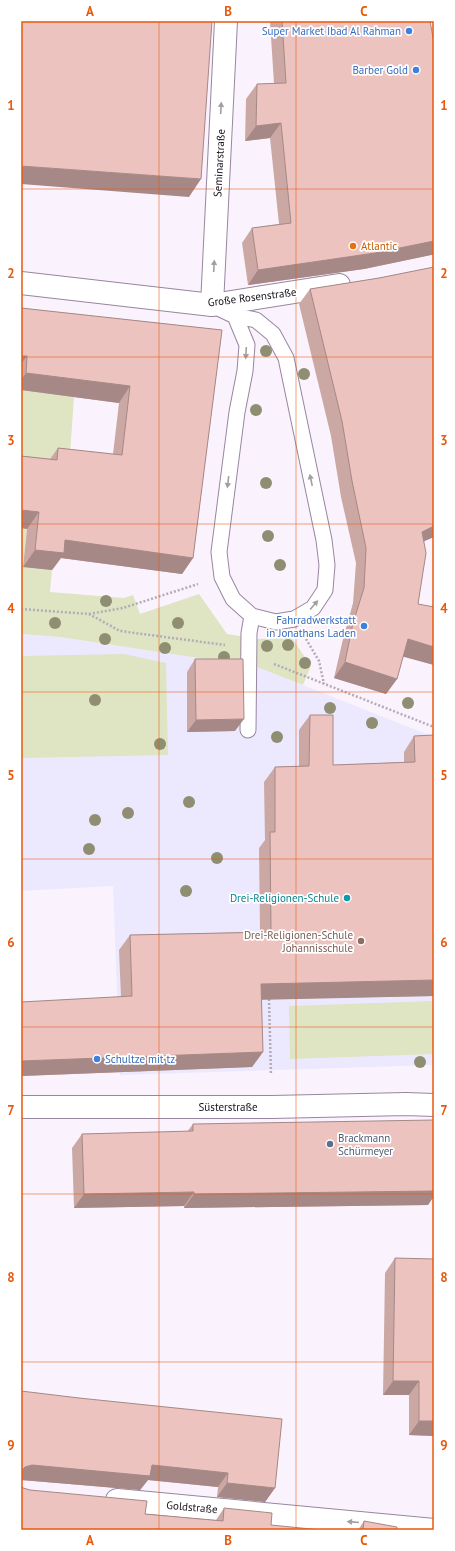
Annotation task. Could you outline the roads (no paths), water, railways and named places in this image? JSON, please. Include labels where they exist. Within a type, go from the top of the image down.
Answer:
[{"type":"street","name":"Seminarstraße","points":[[212,305],[226,21]]},
{"type":"street","name":"Große Rosenstraße","points":[[21,282],[212,305],[358,282]]},
{"type":"street","name":"Süsterstraße","points":[[21,1108],[406,1104],[434,1105]]},
{"type":"street","name":"Goldstraße","points":[[100,1499],[434,1530]]},
{"type":"lane","points":[[212,305],[235,316],[256,320],[273,334],[286,358],[324,540],[328,565],[324,590],[313,608],[294,619],[276,622],[252,616],[233,599],[222,577],[219,552],[237,412],[245,370],[247,345],[235,316]]},
{"type":"lane","points":[[248,730],[248,653],[252,616]]},
{"type":"place","name":"Super Market Ibad Al Rahman","points":[[409,31]]},
{"type":"place","name":"Barber Gold","points":[[416,70]]},
{"type":"place","name":"Atlantic","points":[[353,246]]},
{"type":"place","name":"Fahrradwerkstatt in Jonathans Laden","points":[[364,626]]},
{"type":"place","name":"Drei-Religionen-Schule","points":[[347,898]]},
{"type":"place","name":"Drei-Religionen-Schule Johannisschule","points":[[361,941]]},
{"type":"place","name":"Schultze mit tz","points":[[97,1059]]},
{"type":"place","name":"Brackmann Schürmeyer","points":[[330,1144]]}]
